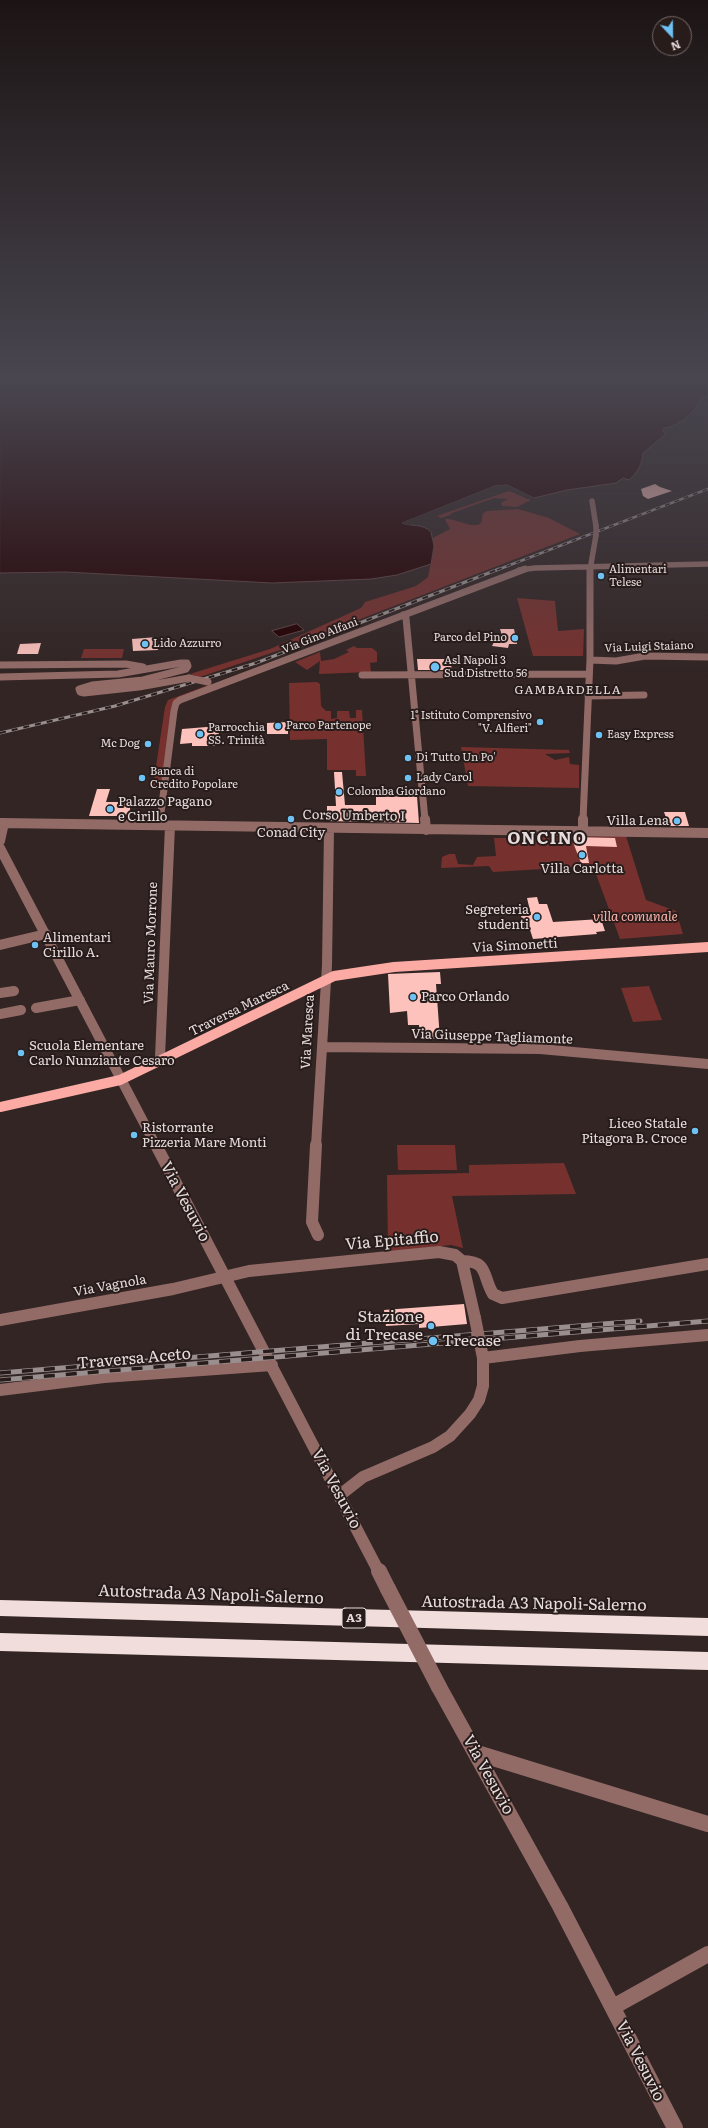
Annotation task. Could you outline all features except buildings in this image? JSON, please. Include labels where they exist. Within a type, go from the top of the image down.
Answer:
[{"type":"highway","name":"Autostrada A3 Napoli-Salerno","points":[[0,1608],[708,1628]]},
{"type":"highway","points":[[0,1642],[708,1661]]},
{"type":"main road","name":"Via Simonetti","points":[[326,979],[394,967],[708,946]]},
{"type":"main road","name":"Traversa Maresca","points":[[0,1107],[120,1080],[315,986],[326,979]]},
{"type":"street","points":[[583,831],[590,660],[591,567],[596,535],[592,501]]},
{"type":"street","name":"Via Gino Alfani","points":[[159,825],[176,703],[191,695],[217,687],[520,570],[708,564]]},
{"type":"street","points":[[403,615],[406,618],[426,830]]},
{"type":"street","name":"Via Luigi Staiano","points":[[590,660],[616,661],[645,656],[708,656]]},
{"type":"street","points":[[0,677],[112,674],[181,663],[187,664],[188,666],[186,669],[143,680],[82,687],[79,689],[80,692],[84,693],[128,688],[189,678],[208,682],[217,687]]},
{"type":"street","points":[[0,665],[126,664],[153,668]]},
{"type":"street","points":[[18,676],[22,665]]},
{"type":"street","points":[[29,676],[33,665]]},
{"type":"street","points":[[362,675],[589,674]]},
{"type":"street","points":[[588,696],[644,695]]},
{"type":"street","points":[[0,841],[2,823]]},
{"type":"street","name":"Corso Umberto I","points":[[2,823],[329,829],[708,833]]},
{"type":"street","name":"Via Mauro Morrone","points":[[162,1061],[160,1057],[170,826]]},
{"type":"street","name":"Via Maresca","points":[[318,1235],[312,1222],[326,979],[329,829]]},
{"type":"street","name":"Via Vesuvio","points":[[0,848],[46,934],[120,1080],[272,1365],[439,1687],[477,1753],[613,2007],[675,2128]]},
{"type":"street","points":[[0,945],[46,934]]},
{"type":"street","points":[[0,993],[14,991]]},
{"type":"street","points":[[36,1008],[80,1000]]},
{"type":"street","points":[[0,1014],[21,1010]]},
{"type":"street","name":"Via Giuseppe Tagliamonte","points":[[322,1047],[540,1049],[708,1064]]},
{"type":"street","name":"Via Epitaffio","points":[[224,1277],[260,1269],[299,1267],[439,1252],[455,1255],[462,1261],[472,1260],[479,1262],[483,1268],[491,1291],[500,1298],[512,1298],[708,1264]]},
{"type":"street","points":[[340,1495],[358,1478],[447,1439],[477,1408],[483,1392],[483,1358],[462,1261]]},
{"type":"street","name":"Via Vagnola","points":[[0,1320],[173,1289],[224,1277]]},
{"type":"street","points":[[483,1358],[580,1346],[708,1335]]},
{"type":"street","name":"Traversa Aceto","points":[[0,1390],[104,1377],[272,1365]]},
{"type":"street","points":[[477,1753],[708,1824]]},
{"type":"street","points":[[613,2007],[708,1954]]},
{"type":"green space","points":[[509,491],[531,500],[517,507],[502,506],[501,503],[508,499],[494,498],[441,518],[437,516]]},
{"type":"green space","points":[[518,509],[549,518],[580,534],[283,649],[200,677],[190,674],[270,649],[361,608],[365,602],[416,586],[428,577],[434,547],[433,538],[450,529],[445,519],[455,520],[469,525],[478,525],[481,523],[483,513],[487,511]]},
{"type":"green space","points":[[517,598],[555,601],[558,631],[584,629],[583,656],[533,656]]},
{"type":"green space","points":[[354,646],[357,648],[372,648],[377,652],[377,662],[370,663],[371,672],[319,674],[320,661],[307,670],[295,662],[320,652],[321,661],[334,659],[349,652],[346,650]]},
{"type":"green space","points":[[84,649],[124,649],[122,658],[81,658]]},
{"type":"green space","points":[[317,682],[320,684],[321,706],[326,711],[331,711],[331,719],[337,718],[337,711],[349,711],[350,718],[356,718],[356,710],[362,710],[366,776],[356,776],[356,770],[327,770],[327,739],[290,740],[289,683]]},
{"type":"green space","points":[[211,684],[217,687],[176,703],[165,786],[153,786],[165,707],[168,700]]},
{"type":"green space","points":[[461,747],[569,750],[570,753],[545,754],[555,760],[569,757],[570,764],[579,765],[579,788],[468,786]]},
{"type":"green space","name":"villa comunale","points":[[626,836],[646,900],[676,911],[683,934],[620,939],[593,866],[493,872],[489,866],[441,868],[442,857],[449,854],[455,854],[458,864],[473,865],[477,857],[496,856],[494,838]]},
{"type":"green space","points":[[649,986],[662,1020],[633,1022],[621,988]]},
{"type":"green space","points":[[397,1145],[455,1145],[457,1170],[398,1170]]},
{"type":"green space","points":[[564,1163],[576,1194],[452,1196],[463,1248],[451,1245],[388,1252],[387,1175],[469,1173],[469,1165]]},
{"type":"shaded area","points":[[0,478],[623,478],[616,483],[567,490],[534,498],[507,485],[495,486],[402,523],[421,526],[431,532],[434,546],[431,564],[397,575],[371,579],[272,583],[66,572],[0,573]]},
{"type":"shaded area","points":[[297,624],[304,630],[279,637],[272,631]]},
{"type":"pier","points":[[507,485],[534,498],[527,499],[507,487],[496,488],[405,523],[417,523],[409,525],[401,523],[495,486]]},
{"type":"railway","points":[[497,570],[708,489]]},
{"type":"railway","points":[[0,733],[115,706],[256,663],[499,569]]},
{"type":"railway","points":[[0,1373],[640,1321]]},
{"type":"railway","points":[[0,1380],[708,1321]]},
{"type":"place","name":"Alimentari Telese","points":[[601,576]]},
{"type":"place","name":"Parco del Pino","points":[[515,638]]},
{"type":"place","name":"Lido Azzurro","points":[[145,644]]},
{"type":"place","name":"Asl Napoli 3 Sud Distretto 56","points":[[435,667]]},
{"type":"place","name":"1° Istituto Comprensivo \"V. Alfieri\"","points":[[540,722]]},
{"type":"place","name":"Parco Partenope","points":[[278,726]]},
{"type":"place","name":"Parrocchia SS. Trinità","points":[[200,734]]},
{"type":"place","name":"Easy Express","points":[[599,735]]},
{"type":"place","name":"Mc Dog","points":[[148,744]]},
{"type":"place","name":"Di Tutto Un Po'","points":[[408,758]]},
{"type":"place","name":"Banca di Credito Popolare","points":[[142,778]]},
{"type":"place","name":"Lady Carol","points":[[408,778]]},
{"type":"place","name":"Colomba Giordano","points":[[339,792]]},
{"type":"place","name":"Palazzo Pagano e Cirillo","points":[[110,809]]},
{"type":"place","name":"Conad City","points":[[291,819]]},
{"type":"place","name":"Villa Lena","points":[[677,821]]},
{"type":"place","name":"Villa Carlotta","points":[[582,855]]},
{"type":"place","name":"Segreteria studenti","points":[[537,917]]},
{"type":"place","name":"Alimentari Cirillo A.","points":[[35,945]]},
{"type":"place","name":"Parco Orlando","points":[[413,997]]},
{"type":"place","name":"Scuola Elementare Carlo Nunziante Cesaro","points":[[21,1053]]},
{"type":"place","name":"Liceo Statale Pitagora B. Croce","points":[[695,1131]]},
{"type":"place","name":"Ristorrante Pizzeria Mare Monti","points":[[134,1135]]},
{"type":"place","name":"Stazione di Trecase","points":[[431,1326]]},
{"type":"place","name":"Trecase","points":[[433,1341]]},
{"type":"district","name":"GAMBARDELLA","points":[[568,690]]},
{"type":"district","name":"ONCINO","points":[[547,839]]}]
